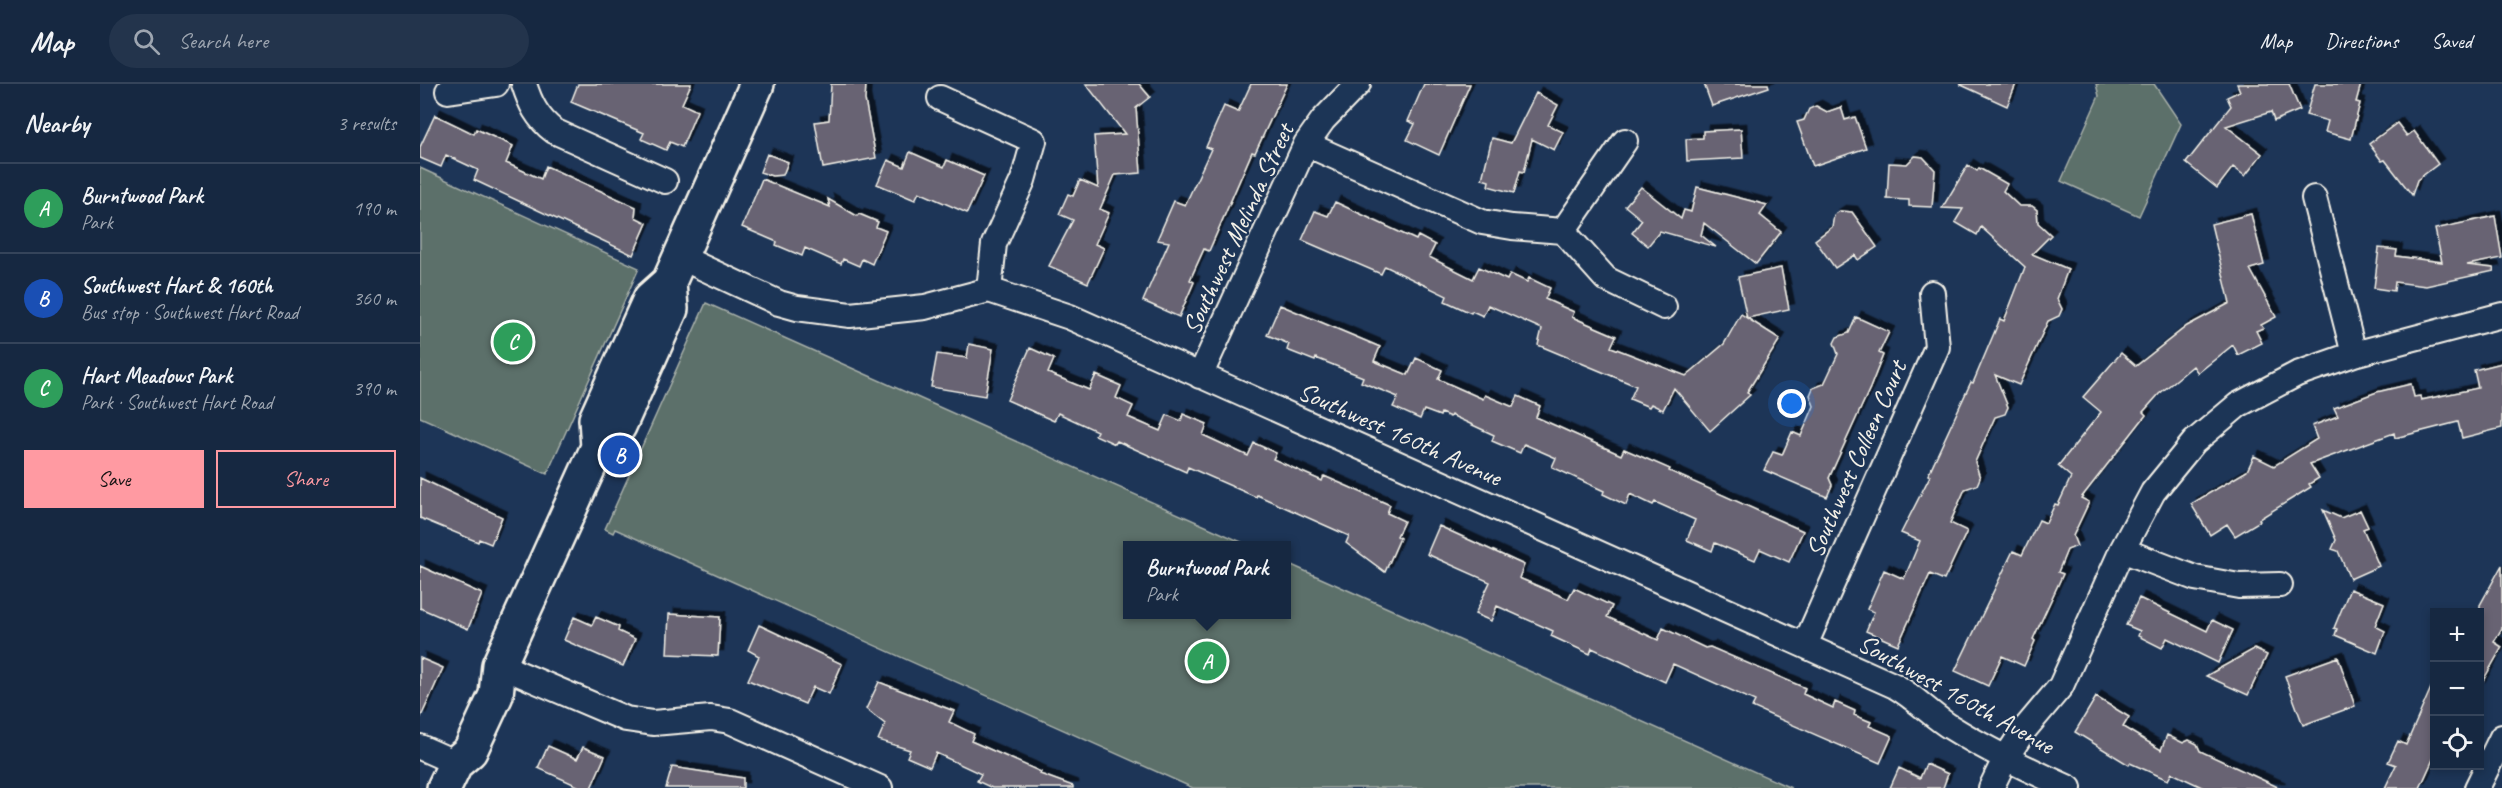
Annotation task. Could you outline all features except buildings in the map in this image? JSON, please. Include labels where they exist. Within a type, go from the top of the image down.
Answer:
[{"type":"main road","points":[[450,775],[470,751],[496,694],[499,665],[598,447],[596,419],[650,299],[675,270],[757,84]]},
{"type":"street","points":[[448,92],[496,84]]},
{"type":"street","points":[[524,84],[543,123],[554,131],[665,181]]},
{"type":"street","name":"Southwest Melinda Street","points":[[1200,376],[1306,144],[1323,120],[1358,84]]},
{"type":"street","points":[[675,270],[797,308],[850,315],[925,307],[989,290],[994,244],[1023,180],[1034,141],[940,98]]},
{"type":"street","points":[[1563,231],[1625,141]]},
{"type":"street","points":[[1306,144],[1482,222],[1563,231],[1606,279],[1664,307]]},
{"type":"street","points":[[2314,198],[2354,354]]},
{"type":"street","name":"Southwest 160th Avenue","points":[[989,290],[1070,317],[1895,686],[1915,698],[1949,726],[2005,759],[2069,788]]},
{"type":"street","name":"Southwest Colleen Court","points":[[1805,645],[1937,347],[1932,293]]},
{"type":"street","points":[[1991,788],[2005,759],[2024,730],[2061,686],[2122,550],[2153,492],[2194,442],[2238,405],[2297,374],[2354,354],[2502,315]]},
{"type":"street","points":[[2122,550],[2195,578],[2239,586],[2280,585]]},
{"type":"street","points":[[499,665],[626,719],[653,723],[711,718],[730,721],[880,788]]},
{"type":"street","points":[[2477,788],[2502,736]]},
{"type":"street","points":[[420,747],[450,775]]},
{"type":"green space","points":[[2096,84],[2154,84],[2181,124],[2139,216],[2061,181],[2099,96]]},
{"type":"green space","points":[[420,168],[639,268],[547,474],[420,417]]},
{"type":"green space","points":[[706,303],[1239,541],[1123,541],[1123,619],[1291,619],[1291,565],[1791,788],[1193,788],[615,529],[613,533],[605,529]]},
{"type":"place","name":"Hart Meadows Park","points":[[513,342]]},
{"type":"place","name":"Southwest Hart & 160th","points":[[620,455]]},
{"type":"place","name":"Burntwood Park","points":[[1207,661]]}]
